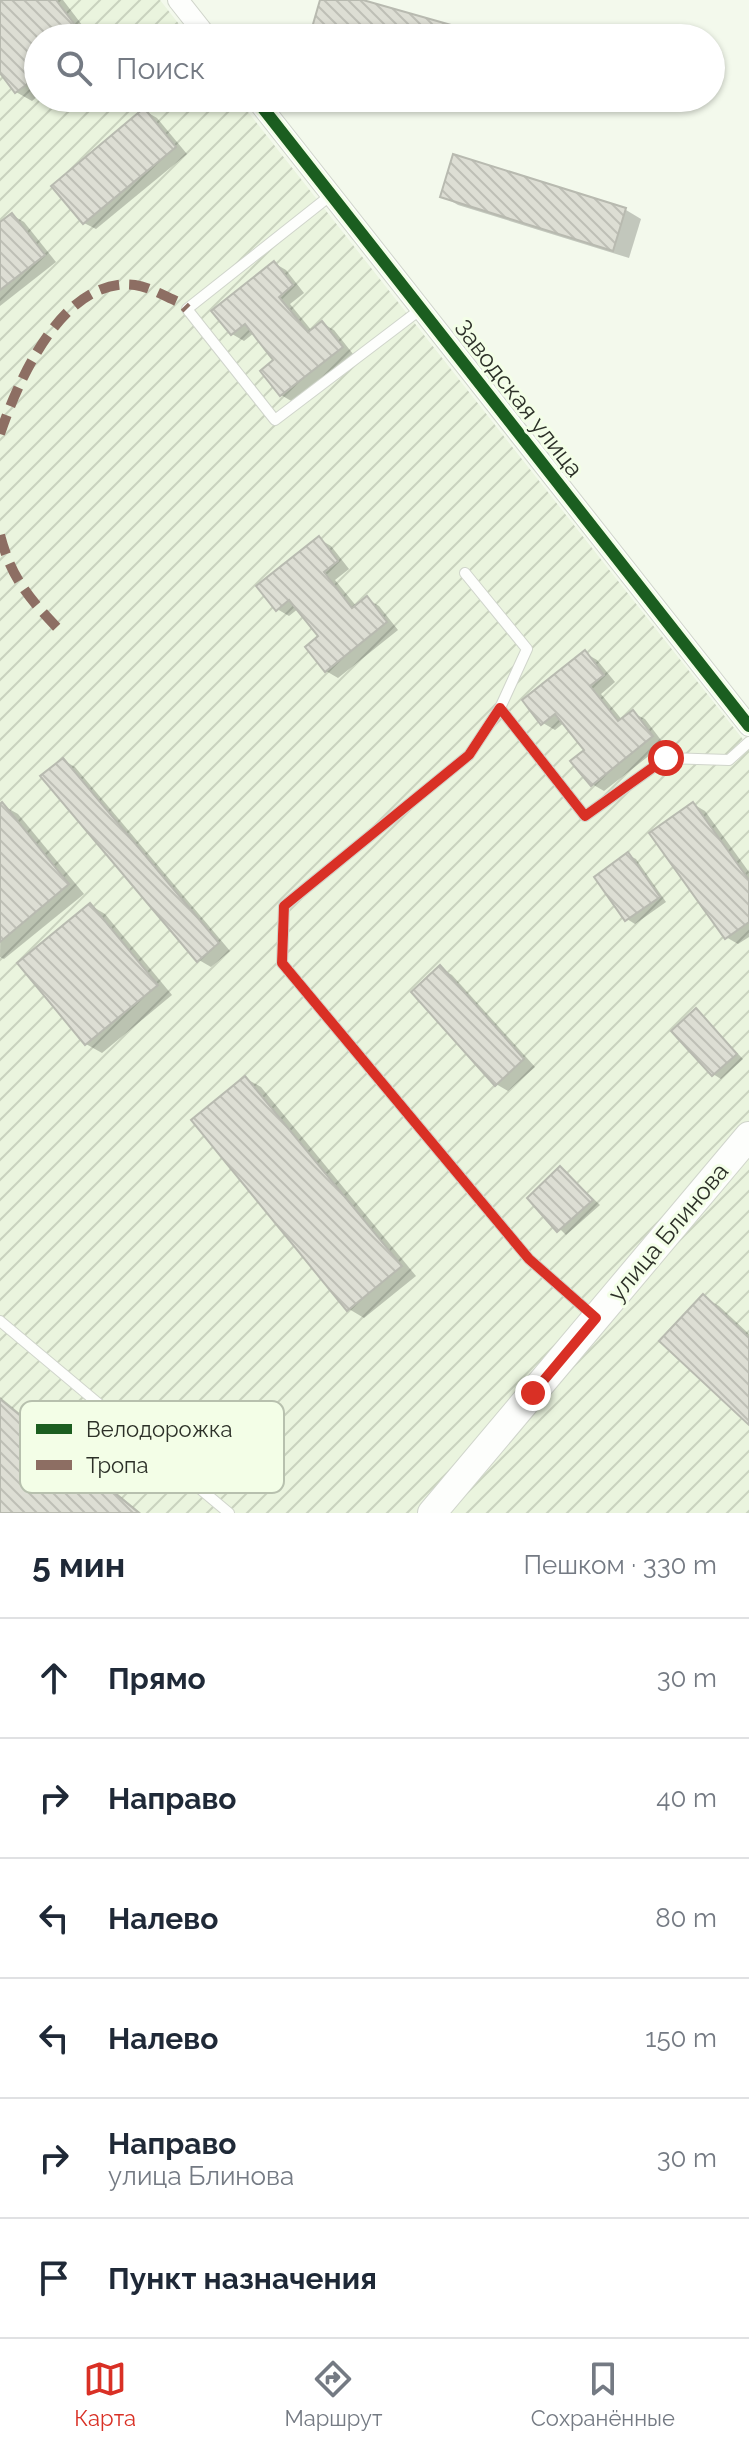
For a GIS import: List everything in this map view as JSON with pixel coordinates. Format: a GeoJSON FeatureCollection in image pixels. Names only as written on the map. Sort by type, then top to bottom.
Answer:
{"type":"FeatureCollection","features":[{"type":"Feature","properties":{"kind":"main road","name":"улица Блинова"},"geometry":{"type":"LineString","coordinates":[[432,1513],[749,1136]]}},
{"type":"Feature","properties":{"kind":"street"},"geometry":{"type":"LineString","coordinates":[[178,0],[197,24]]}},
{"type":"Feature","properties":{"kind":"street","name":"Заводская улица"},"geometry":{"type":"LineString","coordinates":[[266,112],[749,726]]}},
{"type":"Feature","properties":{"kind":"lane"},"geometry":{"type":"LineString","coordinates":[[331,195],[187,309],[275,420],[421,309]]}},
{"type":"Feature","properties":{"kind":"lane"},"geometry":{"type":"LineString","coordinates":[[465,573],[527,649],[500,708],[469,755],[284,906],[282,963],[529,1259],[596,1318]]}},
{"type":"Feature","properties":{"kind":"lane"},"geometry":{"type":"LineString","coordinates":[[500,708],[585,816],[666,758],[729,760],[749,742]]}},
{"type":"Feature","properties":{"kind":"lane"},"geometry":{"type":"LineString","coordinates":[[0,1321],[95,1401]]}},
{"type":"Feature","properties":{"kind":"lane"},"geometry":{"type":"LineString","coordinates":[[205,1493],[229,1513]]}},
{"type":"Feature","properties":{"kind":"shaded area"},"geometry":{"type":"Polygon","coordinates":[[[0,0],[160,0],[179,24],[24,24],[24,112],[248,112],[749,747],[749,1513],[0,1513],[0,0]]]}},
{"type":"Feature","properties":{"kind":"building"},"geometry":{"type":"Polygon","coordinates":[[[0,0],[56,0],[74,24],[24,24],[24,86],[15,93],[0,73],[0,0]]]}},
{"type":"Feature","properties":{"kind":"building"},"geometry":{"type":"Polygon","coordinates":[[[320,0],[363,0],[448,24],[313,24],[320,0]]]}},
{"type":"Feature","properties":{"kind":"building"},"geometry":{"type":"Polygon","coordinates":[[[139,112],[147,112],[176,147],[83,224],[51,186],[139,112]]]}},
{"type":"Feature","properties":{"kind":"building"},"geometry":{"type":"Polygon","coordinates":[[[453,154],[626,208],[613,251],[440,197],[453,154]]]}},
{"type":"Feature","properties":{"kind":"building"},"geometry":{"type":"Polygon","coordinates":[[[12,213],[45,255],[0,290],[0,222],[12,213]]]}},
{"type":"Feature","properties":{"kind":"building"},"geometry":{"type":"Polygon","coordinates":[[[274,261],[293,285],[279,297],[308,332],[322,321],[343,347],[280,396],[260,371],[273,360],[245,324],[231,335],[211,311],[274,261]]]}},
{"type":"Feature","properties":{"kind":"building"},"geometry":{"type":"Polygon","coordinates":[[[319,536],[338,561],[324,572],[352,608],[367,596],[387,622],[325,672],[305,647],[318,636],[289,600],[276,611],[256,586],[319,536]]]}},
{"type":"Feature","properties":{"kind":"building"},"geometry":{"type":"Polygon","coordinates":[[[585,650],[604,675],[590,686],[618,721],[633,710],[653,736],[591,786],[570,761],[584,750],[555,714],[541,725],[522,700],[585,650]]]}},
{"type":"Feature","properties":{"kind":"building"},"geometry":{"type":"Polygon","coordinates":[[[63,758],[219,943],[197,962],[40,776],[63,758]]]}},
{"type":"Feature","properties":{"kind":"building"},"geometry":{"type":"Polygon","coordinates":[[[2,802],[69,884],[0,942],[0,804],[2,802]]]}},
{"type":"Feature","properties":{"kind":"building"},"geometry":{"type":"Polygon","coordinates":[[[693,802],[749,880],[749,922],[725,939],[649,833],[693,802]]]}},
{"type":"Feature","properties":{"kind":"building"},"geometry":{"type":"Polygon","coordinates":[[[628,852],[660,897],[625,921],[594,877],[628,852]]]}},
{"type":"Feature","properties":{"kind":"building"},"geometry":{"type":"Polygon","coordinates":[[[90,903],[158,985],[85,1045],[17,963],[90,903]]]}},
{"type":"Feature","properties":{"kind":"building"},"geometry":{"type":"Polygon","coordinates":[[[440,965],[524,1059],[495,1086],[411,992],[440,965]]]}},
{"type":"Feature","properties":{"kind":"building"},"geometry":{"type":"Polygon","coordinates":[[[696,1008],[737,1054],[712,1076],[671,1031],[696,1008]]]}},
{"type":"Feature","properties":{"kind":"building"},"geometry":{"type":"Polygon","coordinates":[[[245,1076],[402,1266],[347,1311],[191,1120],[245,1076]]]}},
{"type":"Feature","properties":{"kind":"building"},"geometry":{"type":"Polygon","coordinates":[[[560,1166],[593,1200],[557,1232],[527,1198],[560,1166]]]}},
{"type":"Feature","properties":{"kind":"building"},"geometry":{"type":"Polygon","coordinates":[[[703,1294],[749,1338],[749,1425],[659,1341],[703,1294]]]}},
{"type":"Feature","properties":{"kind":"building"},"geometry":{"type":"Polygon","coordinates":[[[0,1399],[20,1415],[20,1493],[115,1493],[139,1513],[0,1513],[0,1399]]]}},
{"type":"Feature","properties":{"kind":"marked path"},"geometry":{"type":"LineString","coordinates":[[0,434],[19,387],[47,336],[65,314],[86,297],[109,287],[135,285],[153,290],[187,309]]}},
{"type":"Feature","properties":{"kind":"marked path"},"geometry":{"type":"LineString","coordinates":[[0,535],[17,578],[41,611],[63,634]]}},
{"type":"Feature","properties":{"kind":"cycle path"},"geometry":{"type":"LineString","coordinates":[[266,112],[749,726]]}},
{"type":"Feature","properties":{"kind":"route"},"geometry":{"type":"LineString","coordinates":[[533,1393],[596,1318],[529,1259],[282,963],[284,906],[469,755],[500,708],[585,816],[666,758]]}}]}
